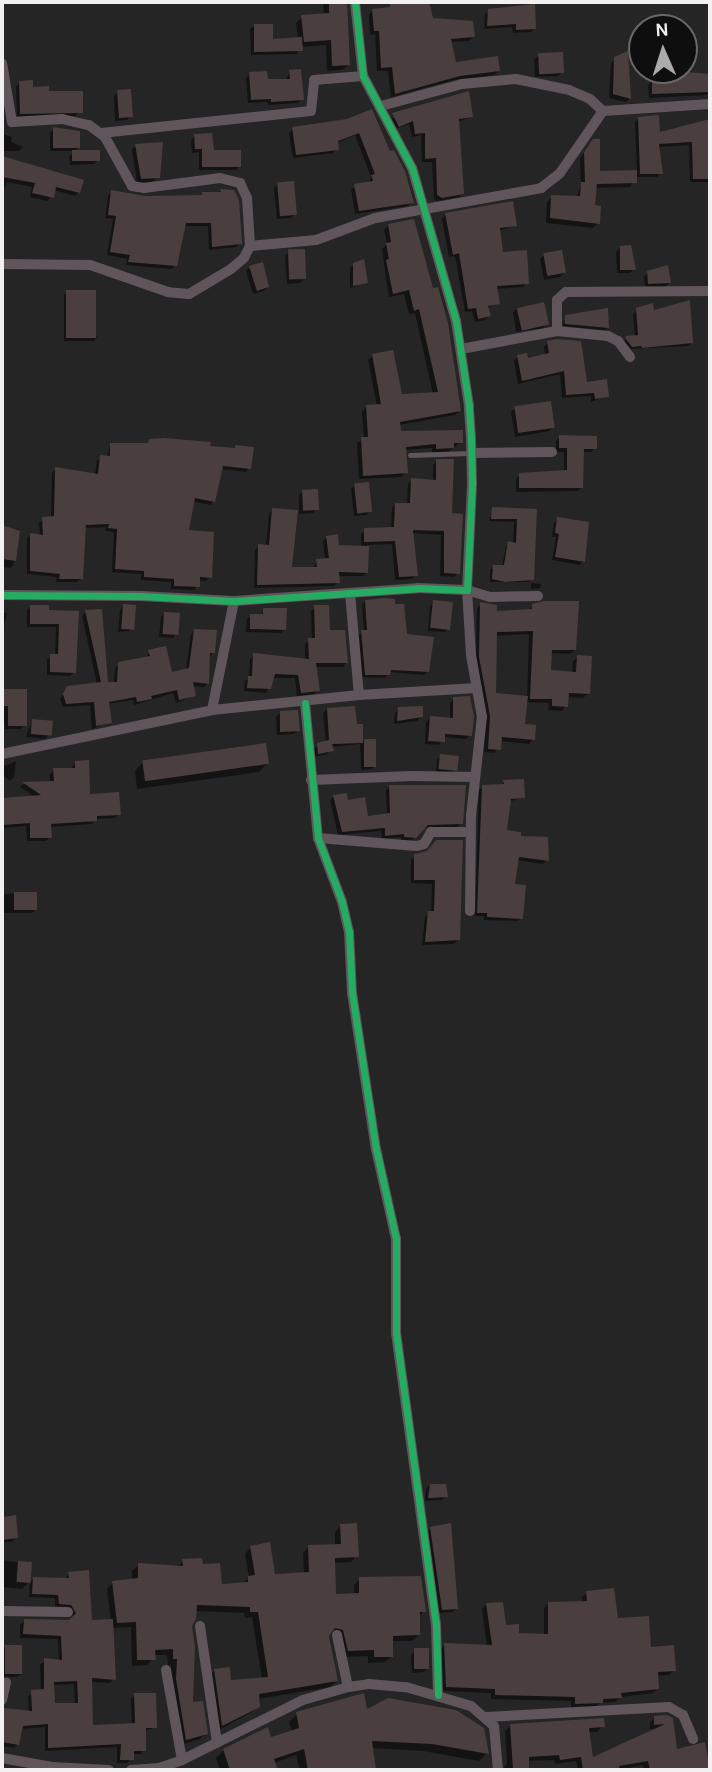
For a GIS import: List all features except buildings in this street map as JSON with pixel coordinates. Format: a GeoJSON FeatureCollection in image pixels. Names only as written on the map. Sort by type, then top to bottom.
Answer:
{"type":"FeatureCollection","features":[{"type":"Feature","properties":{"kind":"street"},"geometry":{"type":"LineString","coordinates":[[355,2],[363,76],[406,154],[425,207],[461,349],[469,406],[471,453],[467,590],[482,717],[470,832],[470,911]]}},
{"type":"Feature","properties":{"kind":"street"},"geometry":{"type":"LineString","coordinates":[[2,63],[5,117],[15,123],[73,120],[89,125],[102,133],[127,182],[138,188],[220,177],[240,183],[247,198],[250,246],[244,258],[231,269],[189,294],[168,292],[90,265],[2,264]]}},
{"type":"Feature","properties":{"kind":"street"},"geometry":{"type":"LineString","coordinates":[[102,133],[311,111],[314,80],[363,76]]}},
{"type":"Feature","properties":{"kind":"street"},"geometry":{"type":"LineString","coordinates":[[381,106],[462,84],[516,79],[569,90],[590,99],[603,111],[710,104]]}},
{"type":"Feature","properties":{"kind":"street"},"geometry":{"type":"LineString","coordinates":[[250,246],[320,239],[368,220],[544,186],[559,173],[603,111]]}},
{"type":"Feature","properties":{"kind":"street"},"geometry":{"type":"LineString","coordinates":[[557,331],[557,300],[566,292],[710,291]]}},
{"type":"Feature","properties":{"kind":"street"},"geometry":{"type":"LineString","coordinates":[[461,349],[557,331],[608,336],[618,341],[630,357]]}},
{"type":"Feature","properties":{"kind":"street"},"geometry":{"type":"LineString","coordinates":[[471,453],[552,452]]}},
{"type":"Feature","properties":{"kind":"street"},"geometry":{"type":"LineString","coordinates":[[2,595],[141,596],[234,601],[429,588],[467,590],[493,597],[538,596]]}},
{"type":"Feature","properties":{"kind":"street"},"geometry":{"type":"LineString","coordinates":[[350,593],[359,695]]}},
{"type":"Feature","properties":{"kind":"street"},"geometry":{"type":"LineString","coordinates":[[212,710],[234,601]]}},
{"type":"Feature","properties":{"kind":"street"},"geometry":{"type":"LineString","coordinates":[[2,754],[212,710],[305,703],[359,695],[477,688]]}},
{"type":"Feature","properties":{"kind":"street"},"geometry":{"type":"LineString","coordinates":[[305,703],[318,838],[342,902],[349,932],[352,993],[376,1149],[396,1239],[396,1333],[436,1625],[438,1695]]}},
{"type":"Feature","properties":{"kind":"street"},"geometry":{"type":"LineString","coordinates":[[311,780],[412,776],[474,777]]}},
{"type":"Feature","properties":{"kind":"street"},"geometry":{"type":"LineString","coordinates":[[318,838],[417,846],[424,844],[431,832],[470,832]]}},
{"type":"Feature","properties":{"kind":"street"},"geometry":{"type":"LineString","coordinates":[[2,1611],[68,1612]]}},
{"type":"Feature","properties":{"kind":"street"},"geometry":{"type":"LineString","coordinates":[[200,1626],[217,1744]]}},
{"type":"Feature","properties":{"kind":"street"},"geometry":{"type":"LineString","coordinates":[[337,1635],[348,1686]]}},
{"type":"Feature","properties":{"kind":"street"},"geometry":{"type":"LineString","coordinates":[[166,1670],[181,1760]]}},
{"type":"Feature","properties":{"kind":"street"},"geometry":{"type":"LineString","coordinates":[[2,1700],[6,1682]]}},
{"type":"Feature","properties":{"kind":"street"},"geometry":{"type":"LineString","coordinates":[[131,1770],[159,1768],[181,1760],[303,1700],[348,1686],[392,1686],[438,1695],[471,1706],[486,1717],[496,1734],[498,1770]]}},
{"type":"Feature","properties":{"kind":"street"},"geometry":{"type":"LineString","coordinates":[[486,1717],[669,1707],[683,1715],[693,1739]]}},
{"type":"Feature","properties":{"kind":"street"},"geometry":{"type":"LineString","coordinates":[[2,1758],[52,1767],[109,1770]]}},
{"type":"Feature","properties":{"kind":"lane"},"geometry":{"type":"LineString","coordinates":[[410,455],[471,453]]}},
{"type":"Feature","properties":{"kind":"cycle path"},"geometry":{"type":"LineString","coordinates":[[2,595],[141,596],[234,601],[418,588],[467,590],[472,483],[471,438],[456,321],[412,168],[363,76],[355,2]]}},
{"type":"Feature","properties":{"kind":"cycle path"},"geometry":{"type":"LineString","coordinates":[[305,703],[318,838],[342,902],[349,932],[352,993],[376,1149],[396,1239],[396,1333],[436,1625],[438,1695]]}}]}
